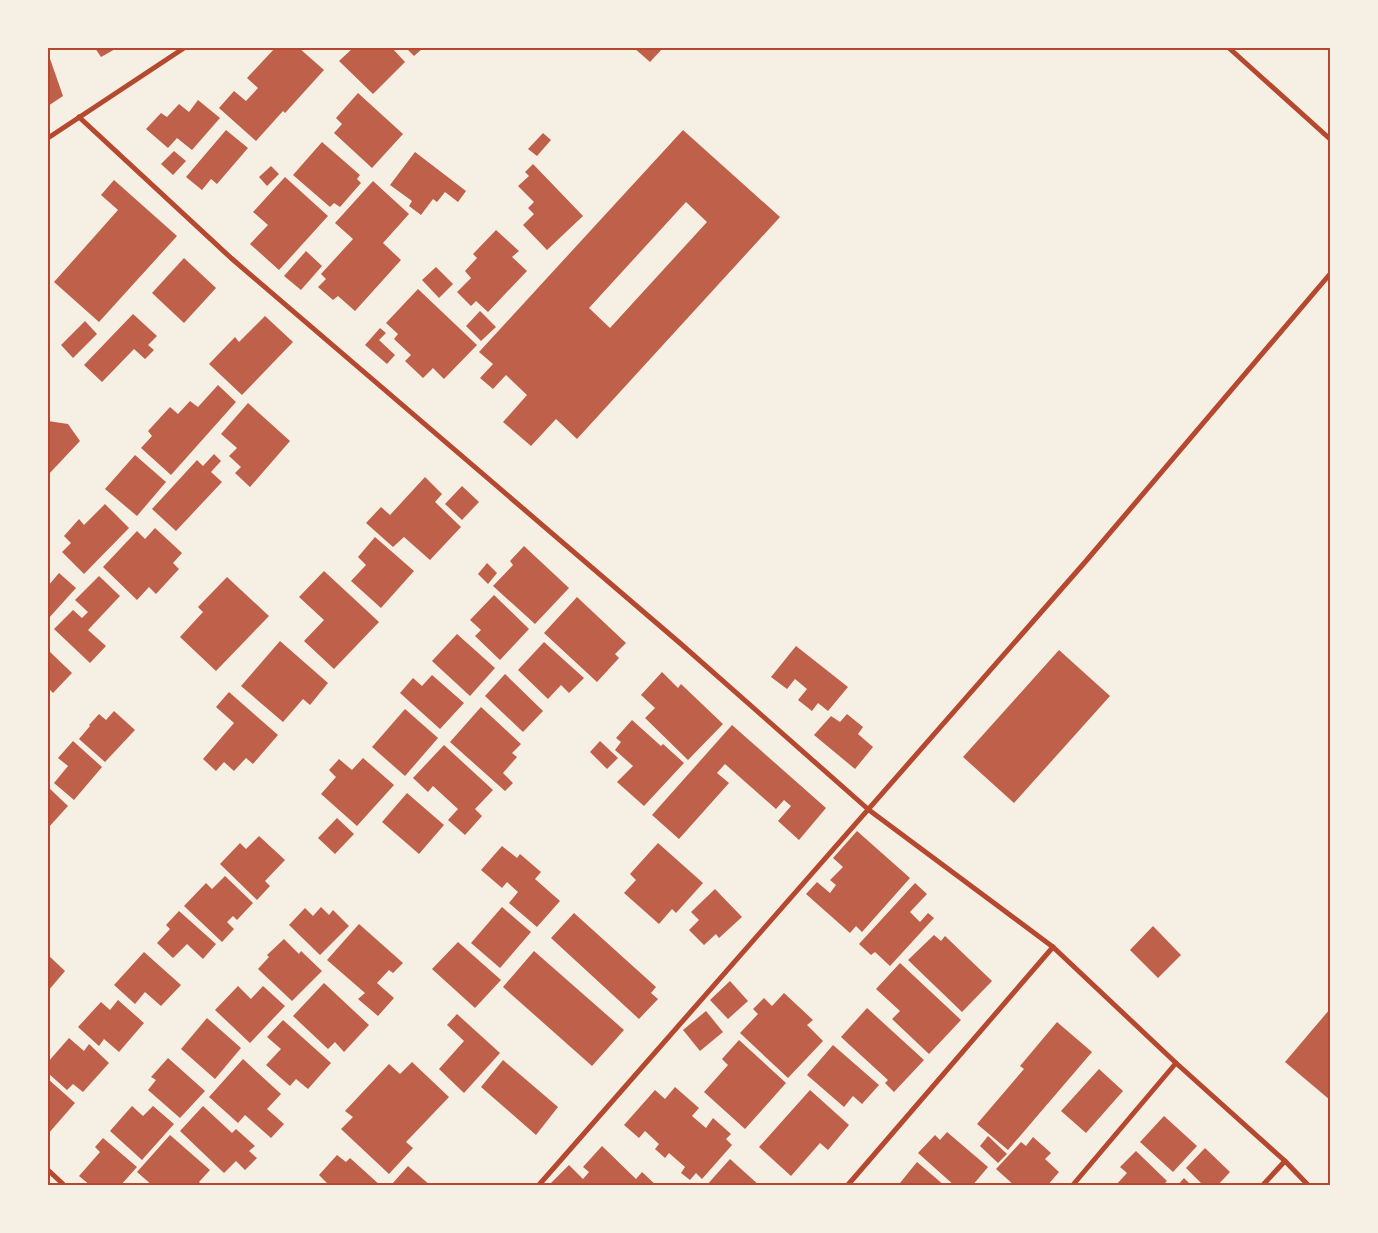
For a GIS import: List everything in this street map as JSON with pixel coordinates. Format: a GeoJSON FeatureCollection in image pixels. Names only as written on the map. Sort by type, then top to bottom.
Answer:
{"type":"FeatureCollection","features":[{"type":"Feature","properties":{"kind":"street"},"geometry":{"type":"LineString","coordinates":[[48,138],[184,48]]}},
{"type":"Feature","properties":{"kind":"street"},"geometry":{"type":"LineString","coordinates":[[1229,48],[1330,139]]}},
{"type":"Feature","properties":{"kind":"street"},"geometry":{"type":"LineString","coordinates":[[79,117],[231,258],[681,644],[868,810],[1053,947],[1309,1186]]}},
{"type":"Feature","properties":{"kind":"street"},"geometry":{"type":"LineString","coordinates":[[538,1186],[1092,554],[1330,274]]}},
{"type":"Feature","properties":{"kind":"street"},"geometry":{"type":"LineString","coordinates":[[847,1186],[1053,947]]}},
{"type":"Feature","properties":{"kind":"street"},"geometry":{"type":"LineString","coordinates":[[1072,1186],[1176,1063]]}},
{"type":"Feature","properties":{"kind":"street"},"geometry":{"type":"LineString","coordinates":[[1262,1186],[1284,1161]]}},
{"type":"Feature","properties":{"kind":"street"},"geometry":{"type":"LineString","coordinates":[[48,1170],[65,1186]]}},
{"type":"Feature","properties":{"kind":"building"},"geometry":{"type":"Polygon","coordinates":[[[95,48],[117,48],[101,57],[95,48]]]}},
{"type":"Feature","properties":{"kind":"building"},"geometry":{"type":"Polygon","coordinates":[[[275,48],[299,48],[324,70],[285,113],[283,111],[256,141],[219,108],[234,91],[246,101],[258,88],[247,78],[275,48]]]}},
{"type":"Feature","properties":{"kind":"building"},"geometry":{"type":"Polygon","coordinates":[[[353,48],[394,48],[405,62],[373,94],[339,61],[353,48]]]}},
{"type":"Feature","properties":{"kind":"building"},"geometry":{"type":"Polygon","coordinates":[[[406,48],[423,48],[414,56],[406,48]]]}},
{"type":"Feature","properties":{"kind":"building"},"geometry":{"type":"Polygon","coordinates":[[[634,48],[663,48],[650,62],[634,48]]]}},
{"type":"Feature","properties":{"kind":"building"},"geometry":{"type":"Polygon","coordinates":[[[48,53],[63,96],[48,106],[48,53]]]}},
{"type":"Feature","properties":{"kind":"building"},"geometry":{"type":"Polygon","coordinates":[[[358,93],[403,134],[372,168],[334,133],[342,124],[336,118],[358,93]]]}},
{"type":"Feature","properties":{"kind":"building"},"geometry":{"type":"Polygon","coordinates":[[[198,100],[220,118],[192,150],[177,138],[168,148],[146,129],[161,113],[167,117],[179,104],[189,112],[198,100]]]}},
{"type":"Feature","properties":{"kind":"building"},"geometry":{"type":"Polygon","coordinates":[[[226,130],[248,148],[217,184],[211,179],[202,190],[186,177],[226,130]]]}},
{"type":"Feature","properties":{"kind":"building"},"geometry":{"type":"Polygon","coordinates":[[[683,130],[780,217],[577,439],[556,419],[531,446],[503,422],[527,395],[506,375],[493,389],[480,378],[493,364],[479,352],[683,130]],[[686,202],[589,308],[610,328],[707,222],[686,202]]]}},
{"type":"Feature","properties":{"kind":"building"},"geometry":{"type":"Polygon","coordinates":[[[543,133],[551,140],[537,156],[528,149],[543,133]]]}},
{"type":"Feature","properties":{"kind":"building"},"geometry":{"type":"Polygon","coordinates":[[[322,142],[360,175],[357,179],[361,183],[340,207],[334,203],[330,207],[293,175],[322,142]]]}},
{"type":"Feature","properties":{"kind":"building"},"geometry":{"type":"Polygon","coordinates":[[[174,151],[186,161],[173,175],[161,164],[174,151]]]}},
{"type":"Feature","properties":{"kind":"building"},"geometry":{"type":"Polygon","coordinates":[[[415,152],[466,191],[458,202],[445,192],[437,202],[433,199],[421,215],[409,206],[412,201],[390,185],[415,152]]]}},
{"type":"Feature","properties":{"kind":"building"},"geometry":{"type":"Polygon","coordinates":[[[533,164],[583,216],[547,250],[523,225],[534,214],[528,208],[534,202],[518,186],[529,176],[525,172],[533,164]]]}},
{"type":"Feature","properties":{"kind":"building"},"geometry":{"type":"Polygon","coordinates":[[[271,166],[279,174],[267,186],[259,177],[271,166]]]}},
{"type":"Feature","properties":{"kind":"building"},"geometry":{"type":"Polygon","coordinates":[[[285,177],[328,216],[279,270],[250,244],[268,225],[253,212],[285,177]]]}},
{"type":"Feature","properties":{"kind":"building"},"geometry":{"type":"Polygon","coordinates":[[[114,180],[177,236],[99,322],[54,282],[118,210],[101,195],[114,180]]]}},
{"type":"Feature","properties":{"kind":"building"},"geometry":{"type":"Polygon","coordinates":[[[373,181],[409,214],[383,243],[401,260],[355,311],[338,296],[333,300],[318,287],[326,279],[321,274],[353,239],[335,223],[373,181]]]}},
{"type":"Feature","properties":{"kind":"building"},"geometry":{"type":"Polygon","coordinates":[[[496,230],[519,251],[512,257],[527,271],[488,312],[476,301],[471,306],[457,292],[471,278],[465,271],[477,258],[473,254],[496,230]]]}},
{"type":"Feature","properties":{"kind":"building"},"geometry":{"type":"Polygon","coordinates":[[[306,251],[322,266],[301,290],[284,276],[306,251]]]}},
{"type":"Feature","properties":{"kind":"building"},"geometry":{"type":"Polygon","coordinates":[[[184,258],[216,288],[184,323],[152,293],[184,258]]]}},
{"type":"Feature","properties":{"kind":"building"},"geometry":{"type":"Polygon","coordinates":[[[436,267],[453,284],[439,298],[422,280],[436,267]]]}},
{"type":"Feature","properties":{"kind":"building"},"geometry":{"type":"Polygon","coordinates":[[[418,289],[477,345],[444,379],[433,368],[423,378],[405,361],[411,355],[394,339],[398,334],[386,323],[418,289]]]}},
{"type":"Feature","properties":{"kind":"building"},"geometry":{"type":"Polygon","coordinates":[[[480,311],[496,327],[481,341],[466,326],[480,311]]]}},
{"type":"Feature","properties":{"kind":"building"},"geometry":{"type":"Polygon","coordinates":[[[133,314],[157,336],[148,345],[154,350],[145,359],[134,349],[102,382],[84,365],[133,314]]]}},
{"type":"Feature","properties":{"kind":"building"},"geometry":{"type":"Polygon","coordinates":[[[265,316],[293,342],[242,395],[209,364],[235,337],[239,342],[265,316]]]}},
{"type":"Feature","properties":{"kind":"building"},"geometry":{"type":"Polygon","coordinates":[[[85,321],[97,334],[73,358],[61,345],[85,321]]]}},
{"type":"Feature","properties":{"kind":"building"},"geometry":{"type":"Polygon","coordinates":[[[380,328],[386,333],[379,340],[395,355],[387,364],[365,345],[380,328]]]}},
{"type":"Feature","properties":{"kind":"building"},"geometry":{"type":"Polygon","coordinates":[[[218,385],[236,402],[171,475],[141,448],[152,436],[148,431],[170,407],[178,414],[190,401],[198,407],[218,385]]]}},
{"type":"Feature","properties":{"kind":"building"},"geometry":{"type":"Polygon","coordinates":[[[248,403],[290,441],[250,487],[235,473],[241,467],[229,456],[237,448],[221,434],[248,403]]]}},
{"type":"Feature","properties":{"kind":"building"},"geometry":{"type":"Polygon","coordinates":[[[48,421],[68,424],[80,441],[48,475],[48,421]]]}},
{"type":"Feature","properties":{"kind":"building"},"geometry":{"type":"Polygon","coordinates":[[[214,454],[221,461],[211,472],[222,482],[176,531],[152,509],[197,460],[203,466],[214,454]]]}},
{"type":"Feature","properties":{"kind":"building"},"geometry":{"type":"Polygon","coordinates":[[[135,455],[166,482],[137,516],[105,489],[135,455]]]}},
{"type":"Feature","properties":{"kind":"building"},"geometry":{"type":"Polygon","coordinates":[[[425,477],[442,494],[435,502],[461,527],[430,560],[404,537],[393,547],[366,523],[381,507],[390,515],[425,477]]]}},
{"type":"Feature","properties":{"kind":"building"},"geometry":{"type":"Polygon","coordinates":[[[462,486],[479,502],[462,520],[445,504],[462,486]]]}},
{"type":"Feature","properties":{"kind":"building"},"geometry":{"type":"Polygon","coordinates":[[[105,504],[129,528],[84,574],[62,552],[71,543],[64,536],[79,519],[84,525],[105,504]]]}},
{"type":"Feature","properties":{"kind":"building"},"geometry":{"type":"Polygon","coordinates":[[[155,528],[182,553],[173,563],[179,569],[156,594],[149,587],[137,600],[103,567],[137,531],[145,539],[155,528]]]}},
{"type":"Feature","properties":{"kind":"building"},"geometry":{"type":"Polygon","coordinates":[[[375,537],[414,571],[381,608],[351,581],[366,565],[358,557],[375,537]]]}},
{"type":"Feature","properties":{"kind":"building"},"geometry":{"type":"Polygon","coordinates":[[[524,546],[569,588],[535,624],[493,586],[513,565],[510,561],[524,546]]]}},
{"type":"Feature","properties":{"kind":"building"},"geometry":{"type":"Polygon","coordinates":[[[487,563],[497,573],[488,584],[478,574],[487,563]]]}},
{"type":"Feature","properties":{"kind":"building"},"geometry":{"type":"Polygon","coordinates":[[[324,571],[379,622],[334,669],[304,641],[324,620],[299,597],[324,571]]]}},
{"type":"Feature","properties":{"kind":"building"},"geometry":{"type":"Polygon","coordinates":[[[59,573],[76,588],[48,619],[48,586],[59,573]]]}},
{"type":"Feature","properties":{"kind":"building"},"geometry":{"type":"Polygon","coordinates":[[[99,576],[120,596],[88,630],[106,646],[90,663],[54,629],[73,610],[82,618],[88,612],[75,600],[99,576]]]}},
{"type":"Feature","properties":{"kind":"building"},"geometry":{"type":"Polygon","coordinates":[[[227,577],[269,616],[216,671],[180,637],[203,612],[198,607],[227,577]]]}},
{"type":"Feature","properties":{"kind":"building"},"geometry":{"type":"Polygon","coordinates":[[[494,595],[529,629],[500,660],[475,636],[481,630],[470,620],[494,595]]]}},
{"type":"Feature","properties":{"kind":"building"},"geometry":{"type":"Polygon","coordinates":[[[577,597],[626,643],[615,654],[619,658],[597,682],[544,633],[577,597]]]}},
{"type":"Feature","properties":{"kind":"building"},"geometry":{"type":"Polygon","coordinates":[[[457,634],[495,668],[470,696],[432,661],[457,634]]]}},
{"type":"Feature","properties":{"kind":"building"},"geometry":{"type":"Polygon","coordinates":[[[280,641],[328,683],[310,705],[303,699],[283,722],[241,686],[280,641]]]}},
{"type":"Feature","properties":{"kind":"building"},"geometry":{"type":"Polygon","coordinates":[[[544,642],[584,678],[569,693],[561,685],[548,699],[518,670],[544,642]]]}},
{"type":"Feature","properties":{"kind":"building"},"geometry":{"type":"Polygon","coordinates":[[[796,646],[848,687],[828,711],[818,703],[812,711],[798,700],[807,689],[795,679],[787,689],[771,677],[796,646]]]}},
{"type":"Feature","properties":{"kind":"building"},"geometry":{"type":"Polygon","coordinates":[[[48,650],[72,673],[53,693],[48,688],[48,650]]]}},
{"type":"Feature","properties":{"kind":"building"},"geometry":{"type":"Polygon","coordinates":[[[1059,650],[1110,696],[1014,803],[963,757],[1059,650]]]}},
{"type":"Feature","properties":{"kind":"building"},"geometry":{"type":"Polygon","coordinates":[[[662,672],[678,688],[681,684],[723,724],[688,760],[645,718],[655,708],[641,695],[662,672]]]}},
{"type":"Feature","properties":{"kind":"building"},"geometry":{"type":"Polygon","coordinates":[[[505,674],[543,711],[523,732],[485,696],[505,674]]]}},
{"type":"Feature","properties":{"kind":"building"},"geometry":{"type":"Polygon","coordinates":[[[432,675],[464,703],[440,729],[400,693],[413,678],[422,686],[432,675]]]}},
{"type":"Feature","properties":{"kind":"building"},"geometry":{"type":"Polygon","coordinates":[[[229,692],[278,735],[253,764],[246,758],[234,771],[224,762],[216,771],[203,759],[234,723],[216,707],[229,692]]]}},
{"type":"Feature","properties":{"kind":"building"},"geometry":{"type":"Polygon","coordinates":[[[481,707],[521,744],[512,753],[517,757],[503,773],[513,783],[505,791],[450,742],[481,707]]]}},
{"type":"Feature","properties":{"kind":"building"},"geometry":{"type":"Polygon","coordinates":[[[405,709],[438,738],[405,776],[372,747],[405,709]]]}},
{"type":"Feature","properties":{"kind":"building"},"geometry":{"type":"Polygon","coordinates":[[[114,711],[135,730],[105,762],[79,739],[99,714],[106,720],[114,711]]]}},
{"type":"Feature","properties":{"kind":"building"},"geometry":{"type":"Polygon","coordinates":[[[847,714],[863,727],[858,734],[873,747],[855,769],[814,735],[831,716],[840,722],[847,714]]]}},
{"type":"Feature","properties":{"kind":"building"},"geometry":{"type":"Polygon","coordinates":[[[632,720],[661,746],[663,744],[684,763],[644,806],[617,782],[633,766],[615,750],[621,742],[616,738],[632,720]]]}},
{"type":"Feature","properties":{"kind":"building"},"geometry":{"type":"Polygon","coordinates":[[[732,725],[826,808],[799,840],[778,821],[791,806],[784,800],[776,809],[725,764],[717,773],[729,783],[679,839],[652,815],[732,725]]]}},
{"type":"Feature","properties":{"kind":"building"},"geometry":{"type":"Polygon","coordinates":[[[73,741],[102,767],[74,800],[54,783],[68,766],[58,758],[73,741]]]}},
{"type":"Feature","properties":{"kind":"building"},"geometry":{"type":"Polygon","coordinates":[[[600,741],[618,758],[607,769],[590,752],[600,741]]]}},
{"type":"Feature","properties":{"kind":"building"},"geometry":{"type":"Polygon","coordinates":[[[444,745],[493,790],[475,809],[482,816],[465,835],[448,820],[458,809],[433,786],[428,792],[413,778],[444,745]]]}},
{"type":"Feature","properties":{"kind":"building"},"geometry":{"type":"Polygon","coordinates":[[[363,758],[394,785],[357,826],[321,794],[336,777],[329,770],[339,759],[352,770],[363,758]]]}},
{"type":"Feature","properties":{"kind":"building"},"geometry":{"type":"Polygon","coordinates":[[[48,787],[68,806],[48,828],[48,787]]]}},
{"type":"Feature","properties":{"kind":"building"},"geometry":{"type":"Polygon","coordinates":[[[407,793],[444,825],[419,854],[382,822],[407,793]]]}},
{"type":"Feature","properties":{"kind":"building"},"geometry":{"type":"Polygon","coordinates":[[[337,818],[354,834],[335,854],[318,838],[337,818]]]}},
{"type":"Feature","properties":{"kind":"building"},"geometry":{"type":"Polygon","coordinates":[[[857,831],[910,878],[862,932],[856,926],[850,933],[806,894],[817,882],[830,893],[836,885],[830,880],[843,867],[833,858],[857,831]]]}},
{"type":"Feature","properties":{"kind":"building"},"geometry":{"type":"Polygon","coordinates":[[[259,836],[285,860],[265,881],[270,886],[257,900],[220,864],[240,843],[246,849],[259,836]]]}},
{"type":"Feature","properties":{"kind":"building"},"geometry":{"type":"Polygon","coordinates":[[[658,843],[703,883],[676,913],[672,909],[659,924],[624,893],[636,880],[630,874],[658,843]]]}},
{"type":"Feature","properties":{"kind":"building"},"geometry":{"type":"Polygon","coordinates":[[[502,846],[517,858],[520,854],[541,872],[535,879],[560,901],[537,927],[509,903],[518,892],[507,882],[502,888],[481,870],[502,846]]]}},
{"type":"Feature","properties":{"kind":"building"},"geometry":{"type":"Polygon","coordinates":[[[225,876],[253,903],[237,920],[233,916],[227,922],[234,929],[222,942],[184,906],[206,883],[212,889],[225,876]]]}},
{"type":"Feature","properties":{"kind":"building"},"geometry":{"type":"Polygon","coordinates":[[[915,883],[927,894],[910,912],[920,922],[928,913],[934,918],[890,966],[875,952],[871,955],[859,944],[915,883]]]}},
{"type":"Feature","properties":{"kind":"building"},"geometry":{"type":"Polygon","coordinates":[[[715,889],[742,917],[719,938],[716,934],[704,945],[689,930],[699,920],[691,912],[715,889]]]}},
{"type":"Feature","properties":{"kind":"building"},"geometry":{"type":"Polygon","coordinates":[[[321,907],[329,915],[333,910],[349,926],[320,955],[289,925],[305,908],[313,916],[321,907]]]}},
{"type":"Feature","properties":{"kind":"building"},"geometry":{"type":"Polygon","coordinates":[[[502,907],[531,932],[500,968],[471,943],[502,907]]]}},
{"type":"Feature","properties":{"kind":"building"},"geometry":{"type":"Polygon","coordinates":[[[179,911],[216,944],[203,959],[187,944],[173,958],[157,943],[170,929],[166,925],[179,911]]]}},
{"type":"Feature","properties":{"kind":"building"},"geometry":{"type":"Polygon","coordinates":[[[574,913],[656,987],[651,993],[658,999],[639,1019],[551,938],[574,913]]]}},
{"type":"Feature","properties":{"kind":"building"},"geometry":{"type":"Polygon","coordinates":[[[359,924],[403,963],[393,973],[389,970],[377,983],[394,998],[378,1016],[358,999],[365,993],[327,960],[359,924]]]}},
{"type":"Feature","properties":{"kind":"building"},"geometry":{"type":"Polygon","coordinates":[[[1153,926],[1181,955],[1158,978],[1130,950],[1153,926]]]}},
{"type":"Feature","properties":{"kind":"building"},"geometry":{"type":"Polygon","coordinates":[[[934,935],[941,941],[945,936],[992,981],[962,1012],[908,960],[934,935]]]}},
{"type":"Feature","properties":{"kind":"building"},"geometry":{"type":"Polygon","coordinates":[[[284,939],[299,954],[301,951],[322,971],[292,1001],[258,969],[269,957],[267,955],[284,939]]]}},
{"type":"Feature","properties":{"kind":"building"},"geometry":{"type":"Polygon","coordinates":[[[458,942],[501,980],[475,1008],[432,969],[458,942]]]}},
{"type":"Feature","properties":{"kind":"building"},"geometry":{"type":"Polygon","coordinates":[[[534,951],[624,1030],[592,1066],[503,987],[534,951]]]}},
{"type":"Feature","properties":{"kind":"building"},"geometry":{"type":"Polygon","coordinates":[[[144,952],[181,985],[161,1006],[145,992],[135,1004],[114,985],[144,952]]]}},
{"type":"Feature","properties":{"kind":"building"},"geometry":{"type":"Polygon","coordinates":[[[48,955],[65,971],[48,991],[48,955]]]}},
{"type":"Feature","properties":{"kind":"building"},"geometry":{"type":"Polygon","coordinates":[[[900,963],[961,1020],[929,1054],[892,1019],[900,1011],[876,989],[900,963]]]}},
{"type":"Feature","properties":{"kind":"building"},"geometry":{"type":"Polygon","coordinates":[[[730,981],[748,1001],[728,1019],[710,1000],[730,981]]]}},
{"type":"Feature","properties":{"kind":"building"},"geometry":{"type":"Polygon","coordinates":[[[324,983],[369,1025],[344,1052],[335,1042],[328,1049],[293,1016],[324,983]]]}},
{"type":"Feature","properties":{"kind":"building"},"geometry":{"type":"Polygon","coordinates":[[[238,986],[251,999],[263,986],[285,1006],[250,1043],[215,1010],[238,986]]]}},
{"type":"Feature","properties":{"kind":"building"},"geometry":{"type":"Polygon","coordinates":[[[784,993],[813,1020],[807,1025],[823,1041],[788,1078],[740,1033],[758,1014],[753,1009],[764,998],[772,1006],[784,993]]]}},
{"type":"Feature","properties":{"kind":"building"},"geometry":{"type":"Polygon","coordinates":[[[118,1000],[144,1023],[119,1052],[104,1039],[99,1046],[78,1027],[101,1002],[110,1010],[118,1000]]]}},
{"type":"Feature","properties":{"kind":"building"},"geometry":{"type":"Polygon","coordinates":[[[867,1008],[924,1060],[894,1092],[885,1083],[888,1080],[841,1037],[867,1008]]]}},
{"type":"Feature","properties":{"kind":"building"},"geometry":{"type":"Polygon","coordinates":[[[1330,1009],[1330,1100],[1285,1062],[1330,1009]]]}},
{"type":"Feature","properties":{"kind":"building"},"geometry":{"type":"Polygon","coordinates":[[[706,1011],[723,1032],[700,1051],[683,1030],[706,1011]]]}},
{"type":"Feature","properties":{"kind":"building"},"geometry":{"type":"Polygon","coordinates":[[[457,1014],[500,1053],[464,1093],[439,1069],[464,1041],[447,1025],[457,1014]]]}},
{"type":"Feature","properties":{"kind":"building"},"geometry":{"type":"Polygon","coordinates":[[[207,1018],[241,1048],[215,1079],[181,1049],[207,1018]]]}},
{"type":"Feature","properties":{"kind":"building"},"geometry":{"type":"Polygon","coordinates":[[[283,1020],[331,1063],[308,1089],[296,1079],[290,1086],[266,1065],[281,1049],[267,1037],[283,1020]]]}},
{"type":"Feature","properties":{"kind":"building"},"geometry":{"type":"Polygon","coordinates":[[[1057,1022],[1092,1052],[1008,1150],[977,1124],[1024,1069],[1020,1066],[1057,1022]]]}},
{"type":"Feature","properties":{"kind":"building"},"geometry":{"type":"Polygon","coordinates":[[[69,1038],[84,1051],[89,1044],[109,1063],[83,1092],[73,1084],[67,1090],[48,1073],[48,1062],[69,1038]]]}},
{"type":"Feature","properties":{"kind":"building"},"geometry":{"type":"Polygon","coordinates":[[[739,1040],[786,1083],[745,1129],[704,1092],[728,1065],[722,1059],[739,1040]]]}},
{"type":"Feature","properties":{"kind":"building"},"geometry":{"type":"Polygon","coordinates":[[[833,1045],[879,1085],[862,1104],[853,1096],[844,1107],[807,1075],[833,1045]]]}},
{"type":"Feature","properties":{"kind":"building"},"geometry":{"type":"Polygon","coordinates":[[[168,1058],[205,1091],[180,1118],[148,1090],[156,1080],[151,1077],[168,1058]]]}},
{"type":"Feature","properties":{"kind":"building"},"geometry":{"type":"Polygon","coordinates":[[[243,1059],[281,1094],[267,1109],[284,1124],[271,1138],[245,1115],[238,1123],[209,1097],[243,1059]]]}},
{"type":"Feature","properties":{"kind":"building"},"geometry":{"type":"Polygon","coordinates":[[[503,1060],[558,1107],[536,1135],[481,1087],[503,1060]]]}},
{"type":"Feature","properties":{"kind":"building"},"geometry":{"type":"Polygon","coordinates":[[[412,1062],[449,1097],[406,1142],[413,1148],[389,1174],[341,1129],[353,1117],[345,1111],[389,1064],[400,1074],[412,1062]]]}},
{"type":"Feature","properties":{"kind":"building"},"geometry":{"type":"Polygon","coordinates":[[[1099,1069],[1123,1091],[1086,1133],[1061,1111],[1099,1069]]]}},
{"type":"Feature","properties":{"kind":"building"},"geometry":{"type":"Polygon","coordinates":[[[48,1079],[75,1103],[48,1134],[48,1079]]]}},
{"type":"Feature","properties":{"kind":"building"},"geometry":{"type":"Polygon","coordinates":[[[675,1087],[699,1108],[692,1116],[706,1128],[713,1118],[731,1134],[726,1139],[732,1145],[702,1179],[696,1173],[690,1180],[681,1173],[685,1167],[669,1153],[665,1158],[655,1149],[659,1144],[645,1131],[639,1138],[624,1125],[655,1090],[665,1099],[675,1087]]]}},
{"type":"Feature","properties":{"kind":"building"},"geometry":{"type":"Polygon","coordinates":[[[810,1090],[849,1125],[828,1150],[820,1143],[791,1176],[759,1147],[810,1090]]]}},
{"type":"Feature","properties":{"kind":"building"},"geometry":{"type":"Polygon","coordinates":[[[132,1106],[143,1116],[153,1106],[174,1124],[142,1160],[110,1131],[132,1106]]]}},
{"type":"Feature","properties":{"kind":"building"},"geometry":{"type":"Polygon","coordinates":[[[203,1106],[232,1133],[236,1129],[255,1146],[249,1151],[257,1158],[245,1170],[236,1161],[224,1173],[180,1131],[203,1106]]]}},
{"type":"Feature","properties":{"kind":"building"},"geometry":{"type":"Polygon","coordinates":[[[1164,1116],[1197,1146],[1173,1172],[1140,1142],[1164,1116]]]}},
{"type":"Feature","properties":{"kind":"building"},"geometry":{"type":"Polygon","coordinates":[[[947,1132],[988,1167],[972,1186],[955,1186],[918,1153],[935,1135],[940,1140],[947,1132]]]}},
{"type":"Feature","properties":{"kind":"building"},"geometry":{"type":"Polygon","coordinates":[[[170,1135],[210,1170],[199,1182],[203,1186],[153,1186],[137,1172],[170,1135]]]}},
{"type":"Feature","properties":{"kind":"building"},"geometry":{"type":"Polygon","coordinates":[[[988,1136],[1007,1154],[998,1163],[980,1146],[988,1136]]]}},
{"type":"Feature","properties":{"kind":"building"},"geometry":{"type":"Polygon","coordinates":[[[1033,1137],[1051,1153],[1045,1159],[1059,1172],[1047,1186],[1015,1186],[996,1169],[1021,1142],[1026,1146],[1033,1137]]]}},
{"type":"Feature","properties":{"kind":"building"},"geometry":{"type":"Polygon","coordinates":[[[103,1138],[137,1167],[120,1186],[91,1186],[79,1176],[100,1152],[95,1147],[103,1138]]]}},
{"type":"Feature","properties":{"kind":"building"},"geometry":{"type":"Polygon","coordinates":[[[602,1146],[636,1179],[642,1172],[657,1186],[553,1186],[551,1183],[569,1165],[583,1179],[589,1172],[583,1167],[602,1146]]]}},
{"type":"Feature","properties":{"kind":"building"},"geometry":{"type":"Polygon","coordinates":[[[1205,1148],[1230,1172],[1217,1186],[1204,1186],[1186,1168],[1205,1148]]]}},
{"type":"Feature","properties":{"kind":"building"},"geometry":{"type":"Polygon","coordinates":[[[1136,1151],[1167,1181],[1162,1186],[1115,1186],[1127,1173],[1120,1167],[1136,1151]]]}},
{"type":"Feature","properties":{"kind":"building"},"geometry":{"type":"Polygon","coordinates":[[[337,1155],[346,1162],[350,1158],[381,1186],[330,1186],[319,1175],[337,1155]]]}},
{"type":"Feature","properties":{"kind":"building"},"geometry":{"type":"Polygon","coordinates":[[[730,1159],[760,1186],[706,1186],[730,1159]]]}},
{"type":"Feature","properties":{"kind":"building"},"geometry":{"type":"Polygon","coordinates":[[[917,1162],[945,1186],[903,1186],[900,1183],[917,1162]]]}},
{"type":"Feature","properties":{"kind":"building"},"geometry":{"type":"Polygon","coordinates":[[[408,1166],[431,1186],[394,1186],[392,1184],[408,1166]]]}},
{"type":"Feature","properties":{"kind":"building"},"geometry":{"type":"Polygon","coordinates":[[[1184,1178],[1192,1186],[1177,1186],[1184,1178]]]}}]}
